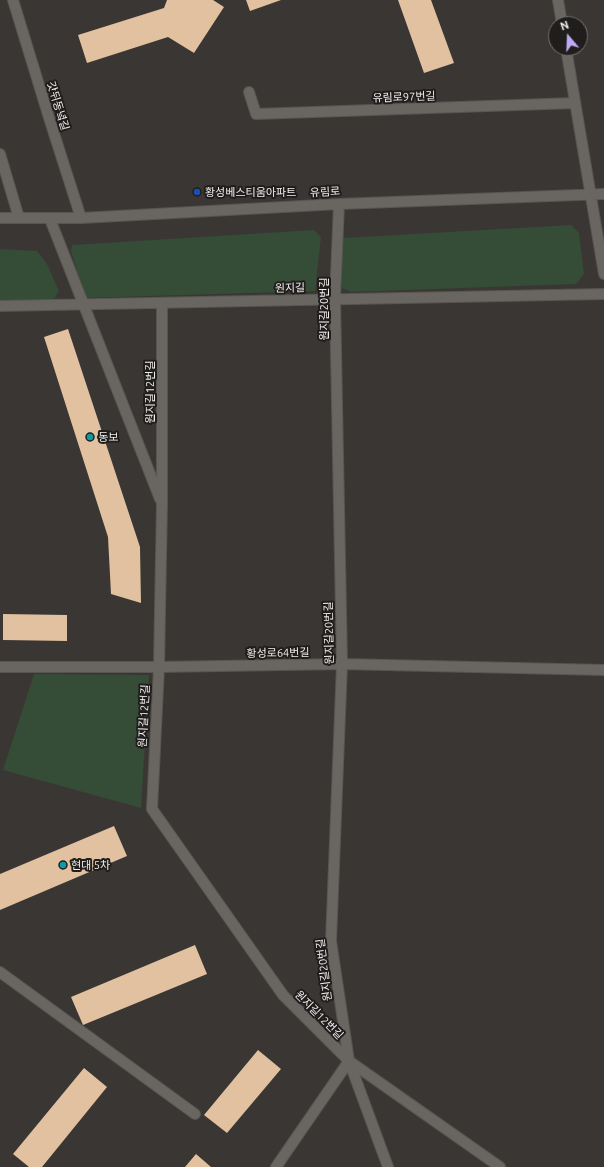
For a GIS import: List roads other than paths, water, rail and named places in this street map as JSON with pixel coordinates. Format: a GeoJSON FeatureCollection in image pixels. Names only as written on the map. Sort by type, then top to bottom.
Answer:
{"type":"FeatureCollection","features":[{"type":"Feature","properties":{"kind":"street","name":"갓뒤동녘길"},"geometry":{"type":"LineString","coordinates":[[13,0],[81,218]]}},
{"type":"Feature","properties":{"kind":"street"},"geometry":{"type":"LineString","coordinates":[[558,0],[561,16]]}},
{"type":"Feature","properties":{"kind":"street"},"geometry":{"type":"LineString","coordinates":[[567,56],[604,274]]}},
{"type":"Feature","properties":{"kind":"street","name":"유림로97번길"},"geometry":{"type":"LineString","coordinates":[[249,92],[256,114],[575,103]]}},
{"type":"Feature","properties":{"kind":"street"},"geometry":{"type":"LineString","coordinates":[[0,154],[19,218]]}},
{"type":"Feature","properties":{"kind":"street","name":"유림로"},"geometry":{"type":"LineString","coordinates":[[0,218],[81,218],[339,204],[604,194]]}},
{"type":"Feature","properties":{"kind":"street","name":"원지길20번길"},"geometry":{"type":"LineString","coordinates":[[339,204],[335,299],[342,664],[331,941],[349,1061]]}},
{"type":"Feature","properties":{"kind":"street"},"geometry":{"type":"LineString","coordinates":[[50,219],[162,504]]}},
{"type":"Feature","properties":{"kind":"street","name":"원지길"},"geometry":{"type":"LineString","coordinates":[[0,306],[604,294]]}},
{"type":"Feature","properties":{"kind":"street","name":"원지길12번길"},"geometry":{"type":"LineString","coordinates":[[162,303],[162,504],[158,667],[152,809],[283,995],[349,1061],[500,1167]]}},
{"type":"Feature","properties":{"kind":"street","name":"황성로64번길"},"geometry":{"type":"LineString","coordinates":[[0,667],[158,667],[342,664],[604,670]]}},
{"type":"Feature","properties":{"kind":"street"},"geometry":{"type":"LineString","coordinates":[[0,972],[195,1114]]}},
{"type":"Feature","properties":{"kind":"street"},"geometry":{"type":"LineString","coordinates":[[276,1167],[349,1061]]}},
{"type":"Feature","properties":{"kind":"street","name":"원지길12번길"},"geometry":{"type":"LineString","coordinates":[[349,1061],[388,1167]]}},
{"type":"Feature","properties":{"kind":"place","name":"황성베스티움아파트"},"geometry":{"type":"Point","coordinates":[197,192]}},
{"type":"Feature","properties":{"kind":"place","name":"동보"},"geometry":{"type":"Point","coordinates":[90,437]}},
{"type":"Feature","properties":{"kind":"place","name":"현대 5차"},"geometry":{"type":"Point","coordinates":[63,865]}}]}
